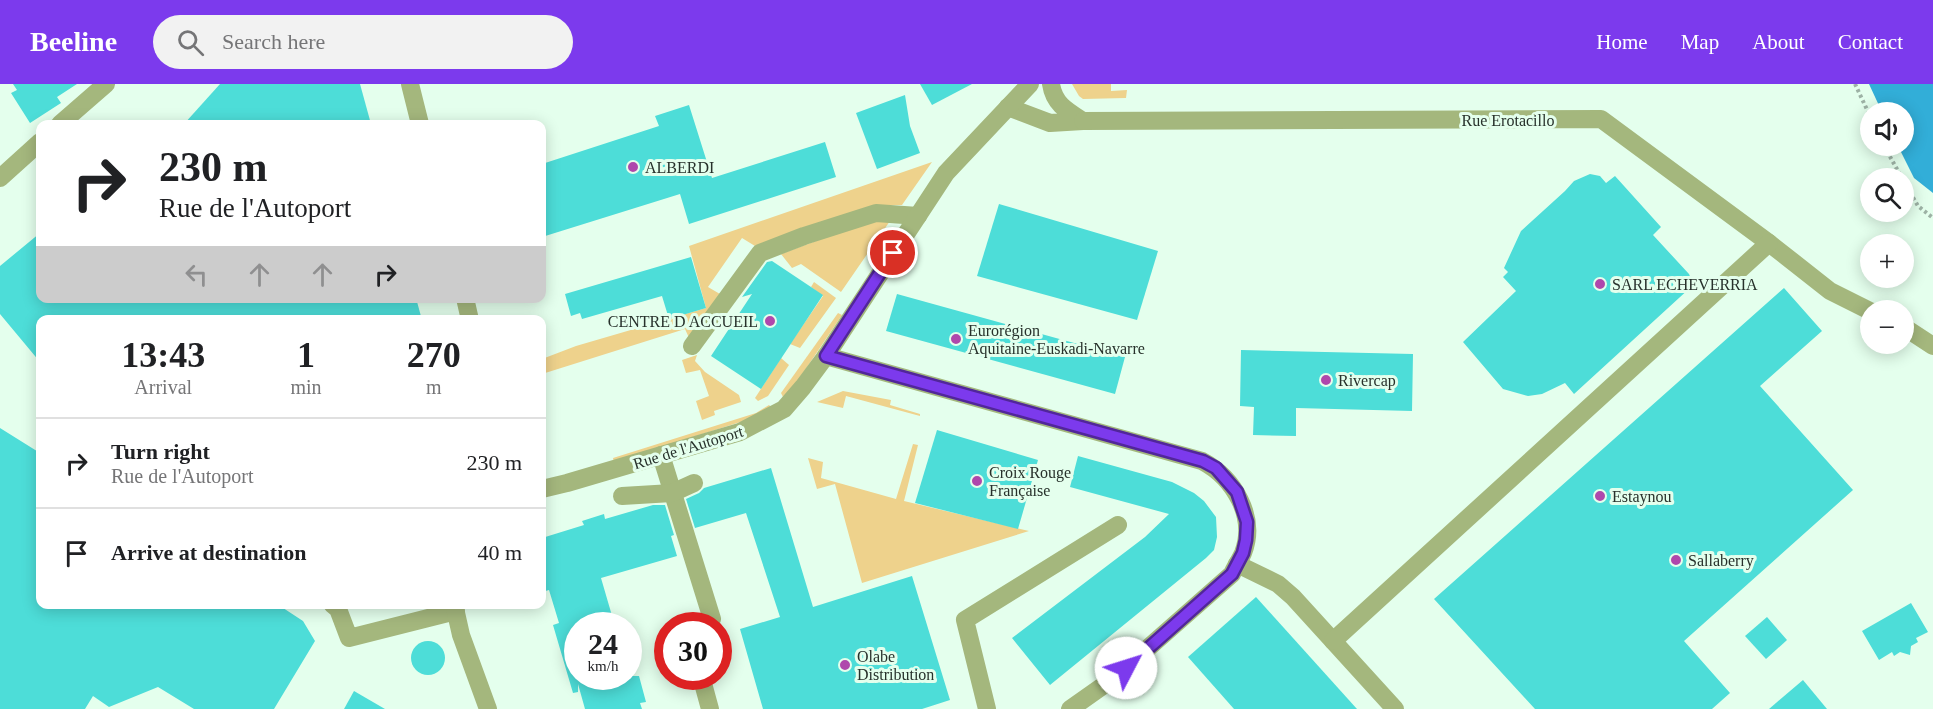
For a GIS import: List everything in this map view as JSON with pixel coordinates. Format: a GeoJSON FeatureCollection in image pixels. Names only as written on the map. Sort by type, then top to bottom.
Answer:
{"type":"FeatureCollection","features":[{"type":"Feature","properties":{"kind":"street"},"geometry":{"type":"LineString","coordinates":[[65,120],[106,84]]}},
{"type":"Feature","properties":{"kind":"street"},"geometry":{"type":"LineString","coordinates":[[410,84],[419,120]]}},
{"type":"Feature","properties":{"kind":"street","name":"Rue de l'Autoport"},"geometry":{"type":"LineString","coordinates":[[546,488],[741,432],[773,416],[795,397],[826,356],[946,173],[1030,84]]}},
{"type":"Feature","properties":{"kind":"street"},"geometry":{"type":"LineString","coordinates":[[1051,84],[1052,93],[1062,108],[1083,121]]}},
{"type":"Feature","properties":{"kind":"street","name":"Rue Erotacillo"},"geometry":{"type":"LineString","coordinates":[[1008,107],[1050,123],[1601,119],[1770,243],[1830,291],[1860,306]]}},
{"type":"Feature","properties":{"kind":"street"},"geometry":{"type":"LineString","coordinates":[[0,178],[36,146]]}},
{"type":"Feature","properties":{"kind":"street"},"geometry":{"type":"LineString","coordinates":[[692,346],[760,253],[876,213],[918,216]]}},
{"type":"Feature","properties":{"kind":"street"},"geometry":{"type":"LineString","coordinates":[[1333,641],[1770,243]]}},
{"type":"Feature","properties":{"kind":"street"},"geometry":{"type":"LineString","coordinates":[[1914,334],[1933,346]]}},
{"type":"Feature","properties":{"kind":"street"},"geometry":{"type":"LineString","coordinates":[[826,356],[1203,461],[1216,468],[1237,492],[1244,507],[1247,522],[1246,540],[1243,553],[1232,574],[1114,678],[1070,709]]}},
{"type":"Feature","properties":{"kind":"street"},"geometry":{"type":"LineString","coordinates":[[661,455],[710,612]]}},
{"type":"Feature","properties":{"kind":"street"},"geometry":{"type":"LineString","coordinates":[[622,496],[672,493],[694,483]]}},
{"type":"Feature","properties":{"kind":"street"},"geometry":{"type":"LineString","coordinates":[[987,709],[965,620],[1118,525]]}},
{"type":"Feature","properties":{"kind":"street"},"geometry":{"type":"LineString","coordinates":[[1237,564],[1278,584],[1395,709]]}},
{"type":"Feature","properties":{"kind":"street"},"geometry":{"type":"LineString","coordinates":[[338,609],[349,638],[448,609]]}},
{"type":"Feature","properties":{"kind":"street"},"geometry":{"type":"LineString","coordinates":[[455,609],[461,635],[488,709]]}},
{"type":"Feature","properties":{"kind":"street"},"geometry":{"type":"LineString","coordinates":[[705,690],[710,709]]}},
{"type":"Feature","properties":{"kind":"path"},"geometry":{"type":"LineString","coordinates":[[1855,84],[1863,102]]}},
{"type":"Feature","properties":{"kind":"path"},"geometry":{"type":"LineString","coordinates":[[1914,199],[1918,206],[1933,219]]}},
{"type":"Feature","properties":{"kind":"shaded area"},"geometry":{"type":"Polygon","coordinates":[[[1072,84],[1111,84],[1111,91],[1127,90],[1126,98],[1083,99],[1072,84]]]}},
{"type":"Feature","properties":{"kind":"shaded area"},"geometry":{"type":"Polygon","coordinates":[[[932,162],[902,205],[887,205],[755,246],[742,238],[708,287],[720,294],[690,340],[685,329],[546,373],[546,357],[576,346],[706,308],[689,246],[932,162]]]}},
{"type":"Feature","properties":{"kind":"shaded area"},"geometry":{"type":"Polygon","coordinates":[[[883,216],[890,221],[841,292],[801,264],[792,268],[781,254],[883,216]]]}},
{"type":"Feature","properties":{"kind":"shaded area"},"geometry":{"type":"Polygon","coordinates":[[[814,282],[836,298],[800,348],[790,344],[823,296],[811,287],[814,282]]]}},
{"type":"Feature","properties":{"kind":"shaded area"},"geometry":{"type":"Polygon","coordinates":[[[838,313],[842,315],[795,385],[783,397],[781,393],[838,313]]]}},
{"type":"Feature","properties":{"kind":"shaded area"},"geometry":{"type":"Polygon","coordinates":[[[697,355],[695,361],[705,372],[739,395],[741,402],[714,411],[715,415],[702,420],[696,401],[709,396],[700,370],[686,373],[682,360],[697,355]]]}},
{"type":"Feature","properties":{"kind":"shaded area"},"geometry":{"type":"Polygon","coordinates":[[[781,358],[789,365],[768,396],[758,401],[755,398],[781,358]]]}},
{"type":"Feature","properties":{"kind":"shaded area"},"geometry":{"type":"Polygon","coordinates":[[[843,391],[891,400],[890,405],[920,414],[920,416],[846,396],[843,408],[817,402],[843,391]]]}},
{"type":"Feature","properties":{"kind":"shaded area"},"geometry":{"type":"Polygon","coordinates":[[[769,405],[771,407],[753,418],[614,462],[613,458],[756,413],[769,405]]]}},
{"type":"Feature","properties":{"kind":"shaded area"},"geometry":{"type":"Polygon","coordinates":[[[913,444],[918,445],[904,501],[1029,531],[862,583],[835,484],[817,489],[808,458],[823,462],[821,478],[896,499],[913,444]]]}},
{"type":"Feature","properties":{"kind":"water"},"geometry":{"type":"Polygon","coordinates":[[[1869,84],[1933,84],[1933,193],[1914,178],[1914,168],[1909,168],[1903,156],[1914,156],[1914,102],[1877,102],[1869,84]]]}},
{"type":"Feature","properties":{"kind":"building"},"geometry":{"type":"Polygon","coordinates":[[[13,84],[77,84],[57,97],[61,103],[30,123],[11,93],[17,90],[13,84]]]}},
{"type":"Feature","properties":{"kind":"building"},"geometry":{"type":"Polygon","coordinates":[[[220,84],[360,84],[370,120],[188,120],[220,84]]]}},
{"type":"Feature","properties":{"kind":"building"},"geometry":{"type":"Polygon","coordinates":[[[920,84],[972,84],[932,105],[920,84]]]}},
{"type":"Feature","properties":{"kind":"building"},"geometry":{"type":"Polygon","coordinates":[[[905,95],[910,126],[920,153],[877,169],[856,113],[905,95]]]}},
{"type":"Feature","properties":{"kind":"building","name":"ALBERDI"},"geometry":{"type":"Polygon","coordinates":[[[689,105],[712,178],[825,142],[836,177],[689,224],[680,194],[546,236],[546,163],[659,126],[655,116],[689,105]]]}},
{"type":"Feature","properties":{"kind":"building","name":"SARL ECHEVERRIA"},"geometry":{"type":"Polygon","coordinates":[[[1590,174],[1600,176],[1606,183],[1615,176],[1661,227],[1653,235],[1689,274],[1692,281],[1691,287],[1574,394],[1565,383],[1542,394],[1528,396],[1503,389],[1463,342],[1516,291],[1503,277],[1508,272],[1504,268],[1521,231],[1574,181],[1590,174]]]}},
{"type":"Feature","properties":{"kind":"building"},"geometry":{"type":"Polygon","coordinates":[[[999,204],[1158,251],[1137,320],[977,276],[999,204]]]}},
{"type":"Feature","properties":{"kind":"building"},"geometry":{"type":"Polygon","coordinates":[[[36,236],[36,303],[417,303],[421,315],[36,315],[36,357],[0,314],[0,266],[36,236]]]}},
{"type":"Feature","properties":{"kind":"building"},"geometry":{"type":"Polygon","coordinates":[[[691,257],[706,308],[669,319],[662,296],[582,319],[580,313],[571,316],[565,294],[691,257]]]}},
{"type":"Feature","properties":{"kind":"building","name":"CENTRE D ACCUEIL"},"geometry":{"type":"Polygon","coordinates":[[[772,261],[823,295],[761,389],[711,356],[752,294],[742,297],[767,262],[772,261]]]}},
{"type":"Feature","properties":{"kind":"building"},"geometry":{"type":"Polygon","coordinates":[[[1784,288],[1822,331],[1760,386],[1853,490],[1684,641],[1730,693],[1712,709],[1535,709],[1434,599],[1784,288]]]}},
{"type":"Feature","properties":{"kind":"building"},"geometry":{"type":"Polygon","coordinates":[[[897,294],[1125,357],[1115,394],[886,331],[897,294]]]}},
{"type":"Feature","properties":{"kind":"building","name":"Rivercap"},"geometry":{"type":"Polygon","coordinates":[[[1241,350],[1413,354],[1412,411],[1296,408],[1296,436],[1253,435],[1254,407],[1240,406],[1241,350]]]}},
{"type":"Feature","properties":{"kind":"building"},"geometry":{"type":"Polygon","coordinates":[[[0,428],[36,450],[36,609],[285,609],[303,621],[315,641],[274,709],[194,709],[158,687],[109,707],[93,696],[85,709],[0,709],[0,428]]]}},
{"type":"Feature","properties":{"kind":"building","name":"Croix Rouge Française"},"geometry":{"type":"Polygon","coordinates":[[[937,430],[1038,460],[1018,529],[915,503],[937,430]]]}},
{"type":"Feature","properties":{"kind":"building"},"geometry":{"type":"Polygon","coordinates":[[[1078,456],[1172,482],[1194,493],[1204,501],[1216,517],[1217,537],[1214,550],[1206,558],[1050,685],[1012,638],[1145,537],[1169,514],[1070,487],[1078,456]]]}},
{"type":"Feature","properties":{"kind":"building","name":"Olabe Distribution"},"geometry":{"type":"Polygon","coordinates":[[[771,468],[813,607],[912,576],[950,700],[922,709],[763,709],[740,629],[780,617],[746,513],[695,528],[686,499],[704,488],[771,468]]]}},
{"type":"Feature","properties":{"kind":"building"},"geometry":{"type":"Polygon","coordinates":[[[653,505],[665,505],[674,535],[671,536],[677,556],[601,578],[611,612],[564,612],[564,662],[553,625],[559,623],[549,590],[546,591],[546,537],[584,525],[582,521],[604,514],[605,519],[653,505]]]}},
{"type":"Feature","properties":{"kind":"building"},"geometry":{"type":"Polygon","coordinates":[[[1256,597],[1357,709],[1234,709],[1188,657],[1256,597]]]}},
{"type":"Feature","properties":{"kind":"building"},"geometry":{"type":"Polygon","coordinates":[[[1911,603],[1928,632],[1916,638],[1918,642],[1911,646],[1910,655],[1900,652],[1894,656],[1892,652],[1879,660],[1862,631],[1911,603]]]}},
{"type":"Feature","properties":{"kind":"building"},"geometry":{"type":"Polygon","coordinates":[[[1767,617],[1787,640],[1766,659],[1745,636],[1767,617]]]}},
{"type":"Feature","properties":{"kind":"building"},"geometry":{"type":"Polygon","coordinates":[[[428,641],[440,646],[445,658],[440,670],[428,675],[416,670],[411,658],[416,646],[428,641]]]}},
{"type":"Feature","properties":{"kind":"building"},"geometry":{"type":"Polygon","coordinates":[[[1803,680],[1827,709],[1769,709],[1803,680]]]}},
{"type":"Feature","properties":{"kind":"building"},"geometry":{"type":"Polygon","coordinates":[[[642,687],[646,702],[640,703],[642,709],[585,709],[580,690],[642,690],[642,687]]]}},
{"type":"Feature","properties":{"kind":"building"},"geometry":{"type":"Polygon","coordinates":[[[354,691],[385,709],[344,709],[354,691]]]}},
{"type":"Feature","properties":{"kind":"place","name":"ALBERDI"},"geometry":{"type":"Point","coordinates":[633,167]}},
{"type":"Feature","properties":{"kind":"place","name":"SARL ECHEVERRIA"},"geometry":{"type":"Point","coordinates":[1600,284]}},
{"type":"Feature","properties":{"kind":"place","name":"CENTRE D ACCUEIL"},"geometry":{"type":"Point","coordinates":[770,321]}},
{"type":"Feature","properties":{"kind":"place","name":"Eurorégion Aquitaine-Euskadi-Navarre"},"geometry":{"type":"Point","coordinates":[956,339]}},
{"type":"Feature","properties":{"kind":"place","name":"Rivercap"},"geometry":{"type":"Point","coordinates":[1326,380]}},
{"type":"Feature","properties":{"kind":"place","name":"Croix Rouge Française"},"geometry":{"type":"Point","coordinates":[977,481]}},
{"type":"Feature","properties":{"kind":"place","name":"Estaynou"},"geometry":{"type":"Point","coordinates":[1600,496]}},
{"type":"Feature","properties":{"kind":"place","name":"Sallaberry"},"geometry":{"type":"Point","coordinates":[1676,560]}},
{"type":"Feature","properties":{"kind":"place","name":"Olabe Distribution"},"geometry":{"type":"Point","coordinates":[845,665]}},
{"type":"Feature","properties":{"kind":"route"},"geometry":{"type":"LineString","coordinates":[[893,253],[826,356],[1203,461],[1216,468],[1237,492],[1244,507],[1247,522],[1246,540],[1243,553],[1232,574],[1126,668]]}}]}
